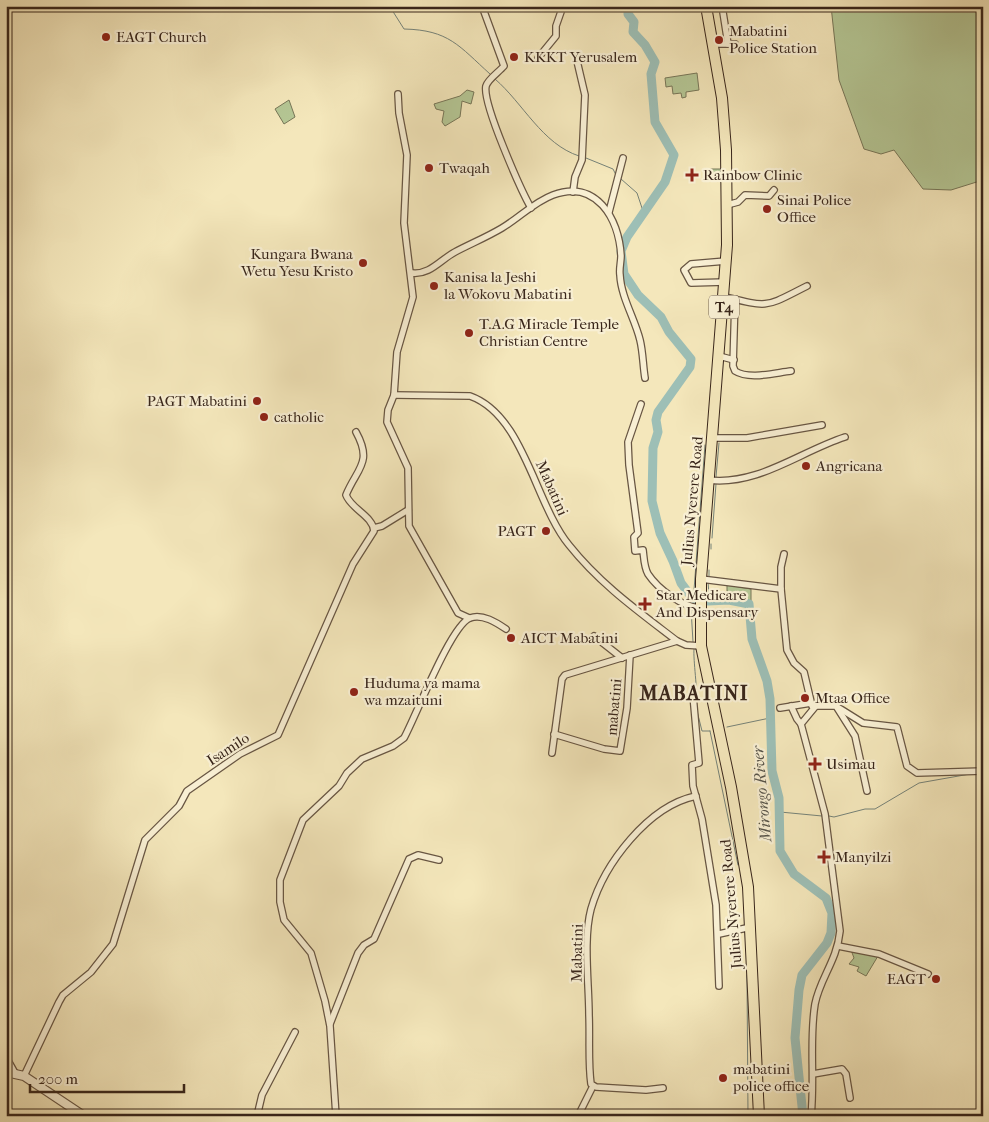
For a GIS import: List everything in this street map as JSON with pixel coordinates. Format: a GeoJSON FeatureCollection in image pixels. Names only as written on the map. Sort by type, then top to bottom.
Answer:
{"type":"FeatureCollection","features":[{"type":"Feature","properties":{"kind":"highway","name":"Julius Nyerere Road"},"geometry":{"type":"LineString","coordinates":[[706,6],[714,44],[723,115],[727,205],[726,282],[730,298],[719,356],[712,438],[714,481],[701,579],[694,608],[743,850],[751,927],[759,1116]]}},
{"type":"Feature","properties":{"kind":"street"},"geometry":{"type":"LineString","coordinates":[[482,6],[502,56],[504,66],[486,87],[490,105],[514,174],[531,208]]}},
{"type":"Feature","properties":{"kind":"street"},"geometry":{"type":"LineString","coordinates":[[538,58],[556,36],[556,26],[563,6]]}},
{"type":"Feature","properties":{"kind":"street"},"geometry":{"type":"LineString","coordinates":[[722,6],[728,44]]}},
{"type":"Feature","properties":{"kind":"street"},"geometry":{"type":"LineString","coordinates":[[714,44],[735,44]]}},
{"type":"Feature","properties":{"kind":"street"},"geometry":{"type":"LineString","coordinates":[[572,192],[582,160],[583,148],[585,95],[577,61]]}},
{"type":"Feature","properties":{"kind":"street"},"geometry":{"type":"LineString","coordinates":[[398,94],[408,162],[404,223],[414,297],[397,352],[394,395],[388,410],[387,422],[407,461],[409,526],[419,548],[458,613],[469,618],[484,618],[506,629]]}},
{"type":"Feature","properties":{"kind":"street"},"geometry":{"type":"LineString","coordinates":[[609,212],[623,158]]}},
{"type":"Feature","properties":{"kind":"street"},"geometry":{"type":"LineString","coordinates":[[727,205],[738,202],[745,195],[769,196],[774,190]]}},
{"type":"Feature","properties":{"kind":"street"},"geometry":{"type":"LineString","coordinates":[[412,273],[423,273],[449,255],[502,228],[553,195],[572,192],[585,194],[600,200],[609,212],[621,255],[620,276],[641,341],[644,378]]}},
{"type":"Feature","properties":{"kind":"street"},"geometry":{"type":"LineString","coordinates":[[726,261],[690,264],[684,270],[691,283],[726,282]]}},
{"type":"Feature","properties":{"kind":"street"},"geometry":{"type":"LineString","coordinates":[[791,371],[742,375],[735,371],[730,298],[759,305],[768,305],[807,286]]}},
{"type":"Feature","properties":{"kind":"street"},"geometry":{"type":"LineString","coordinates":[[719,356],[734,360]]}},
{"type":"Feature","properties":{"kind":"street","name":"Mabatini"},"geometry":{"type":"LineString","coordinates":[[394,395],[470,396],[490,408],[498,416],[520,448],[553,524],[568,544],[613,592],[677,641],[686,645],[701,646]]}},
{"type":"Feature","properties":{"kind":"street"},"geometry":{"type":"LineString","coordinates":[[640,404],[628,442],[629,465],[638,533],[634,537],[635,551],[643,550],[645,567],[651,578],[678,601],[694,608]]}},
{"type":"Feature","properties":{"kind":"street"},"geometry":{"type":"LineString","coordinates":[[712,438],[747,438],[822,425]]}},
{"type":"Feature","properties":{"kind":"street"},"geometry":{"type":"LineString","coordinates":[[356,432],[364,446],[365,455],[346,495],[349,502],[374,528],[382,526],[408,510]]}},
{"type":"Feature","properties":{"kind":"street"},"geometry":{"type":"LineString","coordinates":[[714,481],[752,477],[844,436]]}},
{"type":"Feature","properties":{"kind":"street","name":"Isamilo"},"geometry":{"type":"LineString","coordinates":[[24,1076],[58,1002],[63,995],[91,972],[113,944],[145,840],[179,806],[187,792],[240,754],[278,735],[353,564],[372,535],[374,528]]}},
{"type":"Feature","properties":{"kind":"street"},"geometry":{"type":"LineString","coordinates":[[784,554],[781,567],[781,589],[787,650],[794,663],[804,672],[813,705],[801,724]]}},
{"type":"Feature","properties":{"kind":"street"},"geometry":{"type":"LineString","coordinates":[[701,579],[781,589]]}},
{"type":"Feature","properties":{"kind":"street"},"geometry":{"type":"LineString","coordinates":[[336,1116],[330,1026],[325,1001],[311,953],[284,920],[280,890],[284,868],[299,826],[307,815],[314,812],[340,786],[347,773],[362,758],[393,746],[404,738],[450,643],[469,618]]}},
{"type":"Feature","properties":{"kind":"street"},"geometry":{"type":"LineString","coordinates":[[594,636],[622,658]]}},
{"type":"Feature","properties":{"kind":"street"},"geometry":{"type":"LineString","coordinates":[[552,753],[564,675],[677,641]]}},
{"type":"Feature","properties":{"kind":"street","name":"mabatini"},"geometry":{"type":"LineString","coordinates":[[554,734],[604,749],[620,751],[627,708],[630,655]]}},
{"type":"Feature","properties":{"kind":"street"},"geometry":{"type":"LineString","coordinates":[[693,695],[700,754],[699,763],[692,765],[696,796],[710,862],[719,934],[719,986]]}},
{"type":"Feature","properties":{"kind":"street"},"geometry":{"type":"LineString","coordinates":[[780,708],[830,705],[839,708],[864,724],[897,727],[907,766],[917,773],[983,770]]}},
{"type":"Feature","properties":{"kind":"street"},"geometry":{"type":"LineString","coordinates":[[792,706],[796,719],[801,724],[825,814],[840,918],[838,946],[816,1001],[812,1033],[811,1116]]}},
{"type":"Feature","properties":{"kind":"street"},"geometry":{"type":"LineString","coordinates":[[839,708],[841,716],[855,736],[867,791]]}},
{"type":"Feature","properties":{"kind":"street","name":"Mabatini"},"geometry":{"type":"LineString","coordinates":[[593,1086],[591,1082],[588,936],[591,910],[610,868],[641,827],[658,815],[696,796]]}},
{"type":"Feature","properties":{"kind":"street"},"geometry":{"type":"LineString","coordinates":[[330,1026],[358,953],[364,945],[374,939],[409,859],[418,856],[438,860]]}},
{"type":"Feature","properties":{"kind":"street"},"geometry":{"type":"LineString","coordinates":[[719,934],[751,927]]}},
{"type":"Feature","properties":{"kind":"street"},"geometry":{"type":"LineString","coordinates":[[838,946],[879,954],[928,974]]}},
{"type":"Feature","properties":{"kind":"street"},"geometry":{"type":"LineString","coordinates":[[257,1116],[262,1095],[295,1032]]}},
{"type":"Feature","properties":{"kind":"street"},"geometry":{"type":"LineString","coordinates":[[6,1057],[15,1072]]}},
{"type":"Feature","properties":{"kind":"street"},"geometry":{"type":"LineString","coordinates":[[813,1074],[842,1069],[846,1074],[850,1098]]}},
{"type":"Feature","properties":{"kind":"street"},"geometry":{"type":"LineString","coordinates":[[6,1072],[15,1072],[24,1076],[84,1116]]}},
{"type":"Feature","properties":{"kind":"street"},"geometry":{"type":"LineString","coordinates":[[578,1116],[593,1086],[646,1090],[663,1088]]}},
{"type":"Feature","properties":{"kind":"green space"},"geometry":{"type":"Polygon","coordinates":[[[831,6],[983,6],[983,180],[951,190],[923,189],[894,150],[881,154],[864,149],[839,80],[831,6]]]}},
{"type":"Feature","properties":{"kind":"green space"},"geometry":{"type":"Polygon","coordinates":[[[697,73],[699,90],[686,92],[686,97],[682,98],[681,93],[673,94],[672,86],[666,87],[665,78],[697,73]]]}},
{"type":"Feature","properties":{"kind":"green space"},"geometry":{"type":"Polygon","coordinates":[[[467,90],[474,92],[471,104],[462,101],[460,117],[445,126],[442,122],[444,111],[436,109],[434,104],[460,96],[467,90]]]}},
{"type":"Feature","properties":{"kind":"green space"},"geometry":{"type":"Polygon","coordinates":[[[289,100],[295,117],[284,124],[275,109],[289,100]]]}},
{"type":"Feature","properties":{"kind":"green space"},"geometry":{"type":"Polygon","coordinates":[[[704,169],[722,169],[722,180],[704,180],[704,169]]]}},
{"type":"Feature","properties":{"kind":"green space"},"geometry":{"type":"Polygon","coordinates":[[[727,585],[751,589],[751,601],[727,591],[727,585]]]}},
{"type":"Feature","properties":{"kind":"green space"},"geometry":{"type":"Polygon","coordinates":[[[851,950],[878,956],[866,976],[857,971],[859,967],[849,964],[854,958],[851,950]]]}},
{"type":"Feature","properties":{"kind":"waterway","name":"Mirongo River"},"geometry":{"type":"LineString","coordinates":[[628,6],[628,14],[634,22],[633,32],[645,45],[655,62],[651,74],[655,122],[674,155],[665,182],[627,237],[621,251],[624,274],[638,295],[661,317],[669,332],[691,359],[690,367],[658,412],[656,420],[658,432],[653,448],[652,501],[660,533],[681,583],[693,599]]}},
{"type":"Feature","properties":{"kind":"waterway"},"geometry":{"type":"LineString","coordinates":[[392,10],[404,29],[419,30],[443,36],[461,48],[490,74]]}},
{"type":"Feature","properties":{"kind":"waterway"},"geometry":{"type":"LineString","coordinates":[[495,79],[544,133],[566,150],[579,156]]}},
{"type":"Feature","properties":{"kind":"waterway"},"geometry":{"type":"LineString","coordinates":[[586,158],[613,169],[616,175]]}},
{"type":"Feature","properties":{"kind":"waterway"},"geometry":{"type":"LineString","coordinates":[[621,179],[637,193],[644,214]]}},
{"type":"Feature","properties":{"kind":"waterway"},"geometry":{"type":"LineString","coordinates":[[716,477],[719,443]]}},
{"type":"Feature","properties":{"kind":"waterway"},"geometry":{"type":"LineString","coordinates":[[690,596],[694,590],[705,445]]}},
{"type":"Feature","properties":{"kind":"waterway"},"geometry":{"type":"LineString","coordinates":[[712,538],[716,484]]}},
{"type":"Feature","properties":{"kind":"waterway"},"geometry":{"type":"LineString","coordinates":[[711,544],[711,549]]}},
{"type":"Feature","properties":{"kind":"waterway"},"geometry":{"type":"LineString","coordinates":[[709,570],[709,576]]}},
{"type":"Feature","properties":{"kind":"waterway"},"geometry":{"type":"LineString","coordinates":[[708,582],[709,594],[713,601]]}},
{"type":"Feature","properties":{"kind":"waterway","name":"Mirongo River"},"geometry":{"type":"LineString","coordinates":[[691,598],[691,604]]}},
{"type":"Feature","properties":{"kind":"waterway","name":"Mirongo River"},"geometry":{"type":"LineString","coordinates":[[708,601],[729,600],[749,604],[752,639],[767,681],[770,699],[772,771],[779,798],[780,851],[794,874],[826,898],[832,913],[831,933],[827,943],[802,975],[799,990],[795,1038],[803,1116]]}},
{"type":"Feature","properties":{"kind":"waterway"},"geometry":{"type":"LineString","coordinates":[[691,608],[693,642]]}},
{"type":"Feature","properties":{"kind":"waterway"},"geometry":{"type":"LineString","coordinates":[[694,649],[696,698]]}},
{"type":"Feature","properties":{"kind":"waterway"},"geometry":{"type":"LineString","coordinates":[[697,711],[702,731],[710,731]]}},
{"type":"Feature","properties":{"kind":"waterway"},"geometry":{"type":"LineString","coordinates":[[727,727],[770,718]]}},
{"type":"Feature","properties":{"kind":"waterway"},"geometry":{"type":"LineString","coordinates":[[710,731],[738,865]]}},
{"type":"Feature","properties":{"kind":"waterway"},"geometry":{"type":"LineString","coordinates":[[829,816],[834,817],[865,809],[875,809],[919,783],[970,774]]}},
{"type":"Feature","properties":{"kind":"waterway"},"geometry":{"type":"LineString","coordinates":[[780,812],[822,816]]}},
{"type":"Feature","properties":{"kind":"waterway"},"geometry":{"type":"LineString","coordinates":[[747,975],[748,1116]]}},
{"type":"Feature","properties":{"kind":"place","name":"EAGT Church"},"geometry":{"type":"Point","coordinates":[106,37]}},
{"type":"Feature","properties":{"kind":"place","name":"Mabatini Police Station"},"geometry":{"type":"Point","coordinates":[719,40]}},
{"type":"Feature","properties":{"kind":"place","name":"KKKT Yerusalem"},"geometry":{"type":"Point","coordinates":[514,57]}},
{"type":"Feature","properties":{"kind":"place","name":"Twaqah"},"geometry":{"type":"Point","coordinates":[429,168]}},
{"type":"Feature","properties":{"kind":"place","name":"Rainbow Clinic"},"geometry":{"type":"Point","coordinates":[692,175]}},
{"type":"Feature","properties":{"kind":"place","name":"Sinai Police Office"},"geometry":{"type":"Point","coordinates":[767,209]}},
{"type":"Feature","properties":{"kind":"place","name":"Kungara Bwana Wetu Yesu Kristo"},"geometry":{"type":"Point","coordinates":[363,263]}},
{"type":"Feature","properties":{"kind":"place","name":"Kanisa la Jeshi la Wokovu Mabatini"},"geometry":{"type":"Point","coordinates":[434,286]}},
{"type":"Feature","properties":{"kind":"place","name":"T.A.G Miracle Temple Christian Centre"},"geometry":{"type":"Point","coordinates":[469,333]}},
{"type":"Feature","properties":{"kind":"place","name":"PAGT Mabatini"},"geometry":{"type":"Point","coordinates":[257,401]}},
{"type":"Feature","properties":{"kind":"place","name":"catholic"},"geometry":{"type":"Point","coordinates":[264,417]}},
{"type":"Feature","properties":{"kind":"place","name":"Angricana"},"geometry":{"type":"Point","coordinates":[806,466]}},
{"type":"Feature","properties":{"kind":"place","name":"PAGT"},"geometry":{"type":"Point","coordinates":[546,531]}},
{"type":"Feature","properties":{"kind":"place","name":"Star Medicare And Dispensary"},"geometry":{"type":"Point","coordinates":[645,604]}},
{"type":"Feature","properties":{"kind":"place","name":"AICT Mabatini"},"geometry":{"type":"Point","coordinates":[511,638]}},
{"type":"Feature","properties":{"kind":"place","name":"Huduma ya mama wa mzaituni"},"geometry":{"type":"Point","coordinates":[354,692]}},
{"type":"Feature","properties":{"kind":"place","name":"Mtaa Office"},"geometry":{"type":"Point","coordinates":[805,698]}},
{"type":"Feature","properties":{"kind":"place","name":"Usimau"},"geometry":{"type":"Point","coordinates":[815,764]}},
{"type":"Feature","properties":{"kind":"place","name":"Manyilzi"},"geometry":{"type":"Point","coordinates":[824,857]}},
{"type":"Feature","properties":{"kind":"place","name":"EAGT"},"geometry":{"type":"Point","coordinates":[936,979]}},
{"type":"Feature","properties":{"kind":"place","name":"mabatini police office"},"geometry":{"type":"Point","coordinates":[723,1078]}},
{"type":"Feature","properties":{"kind":"district","name":"MABATINI"},"geometry":{"type":"Point","coordinates":[694,693]}}]}
